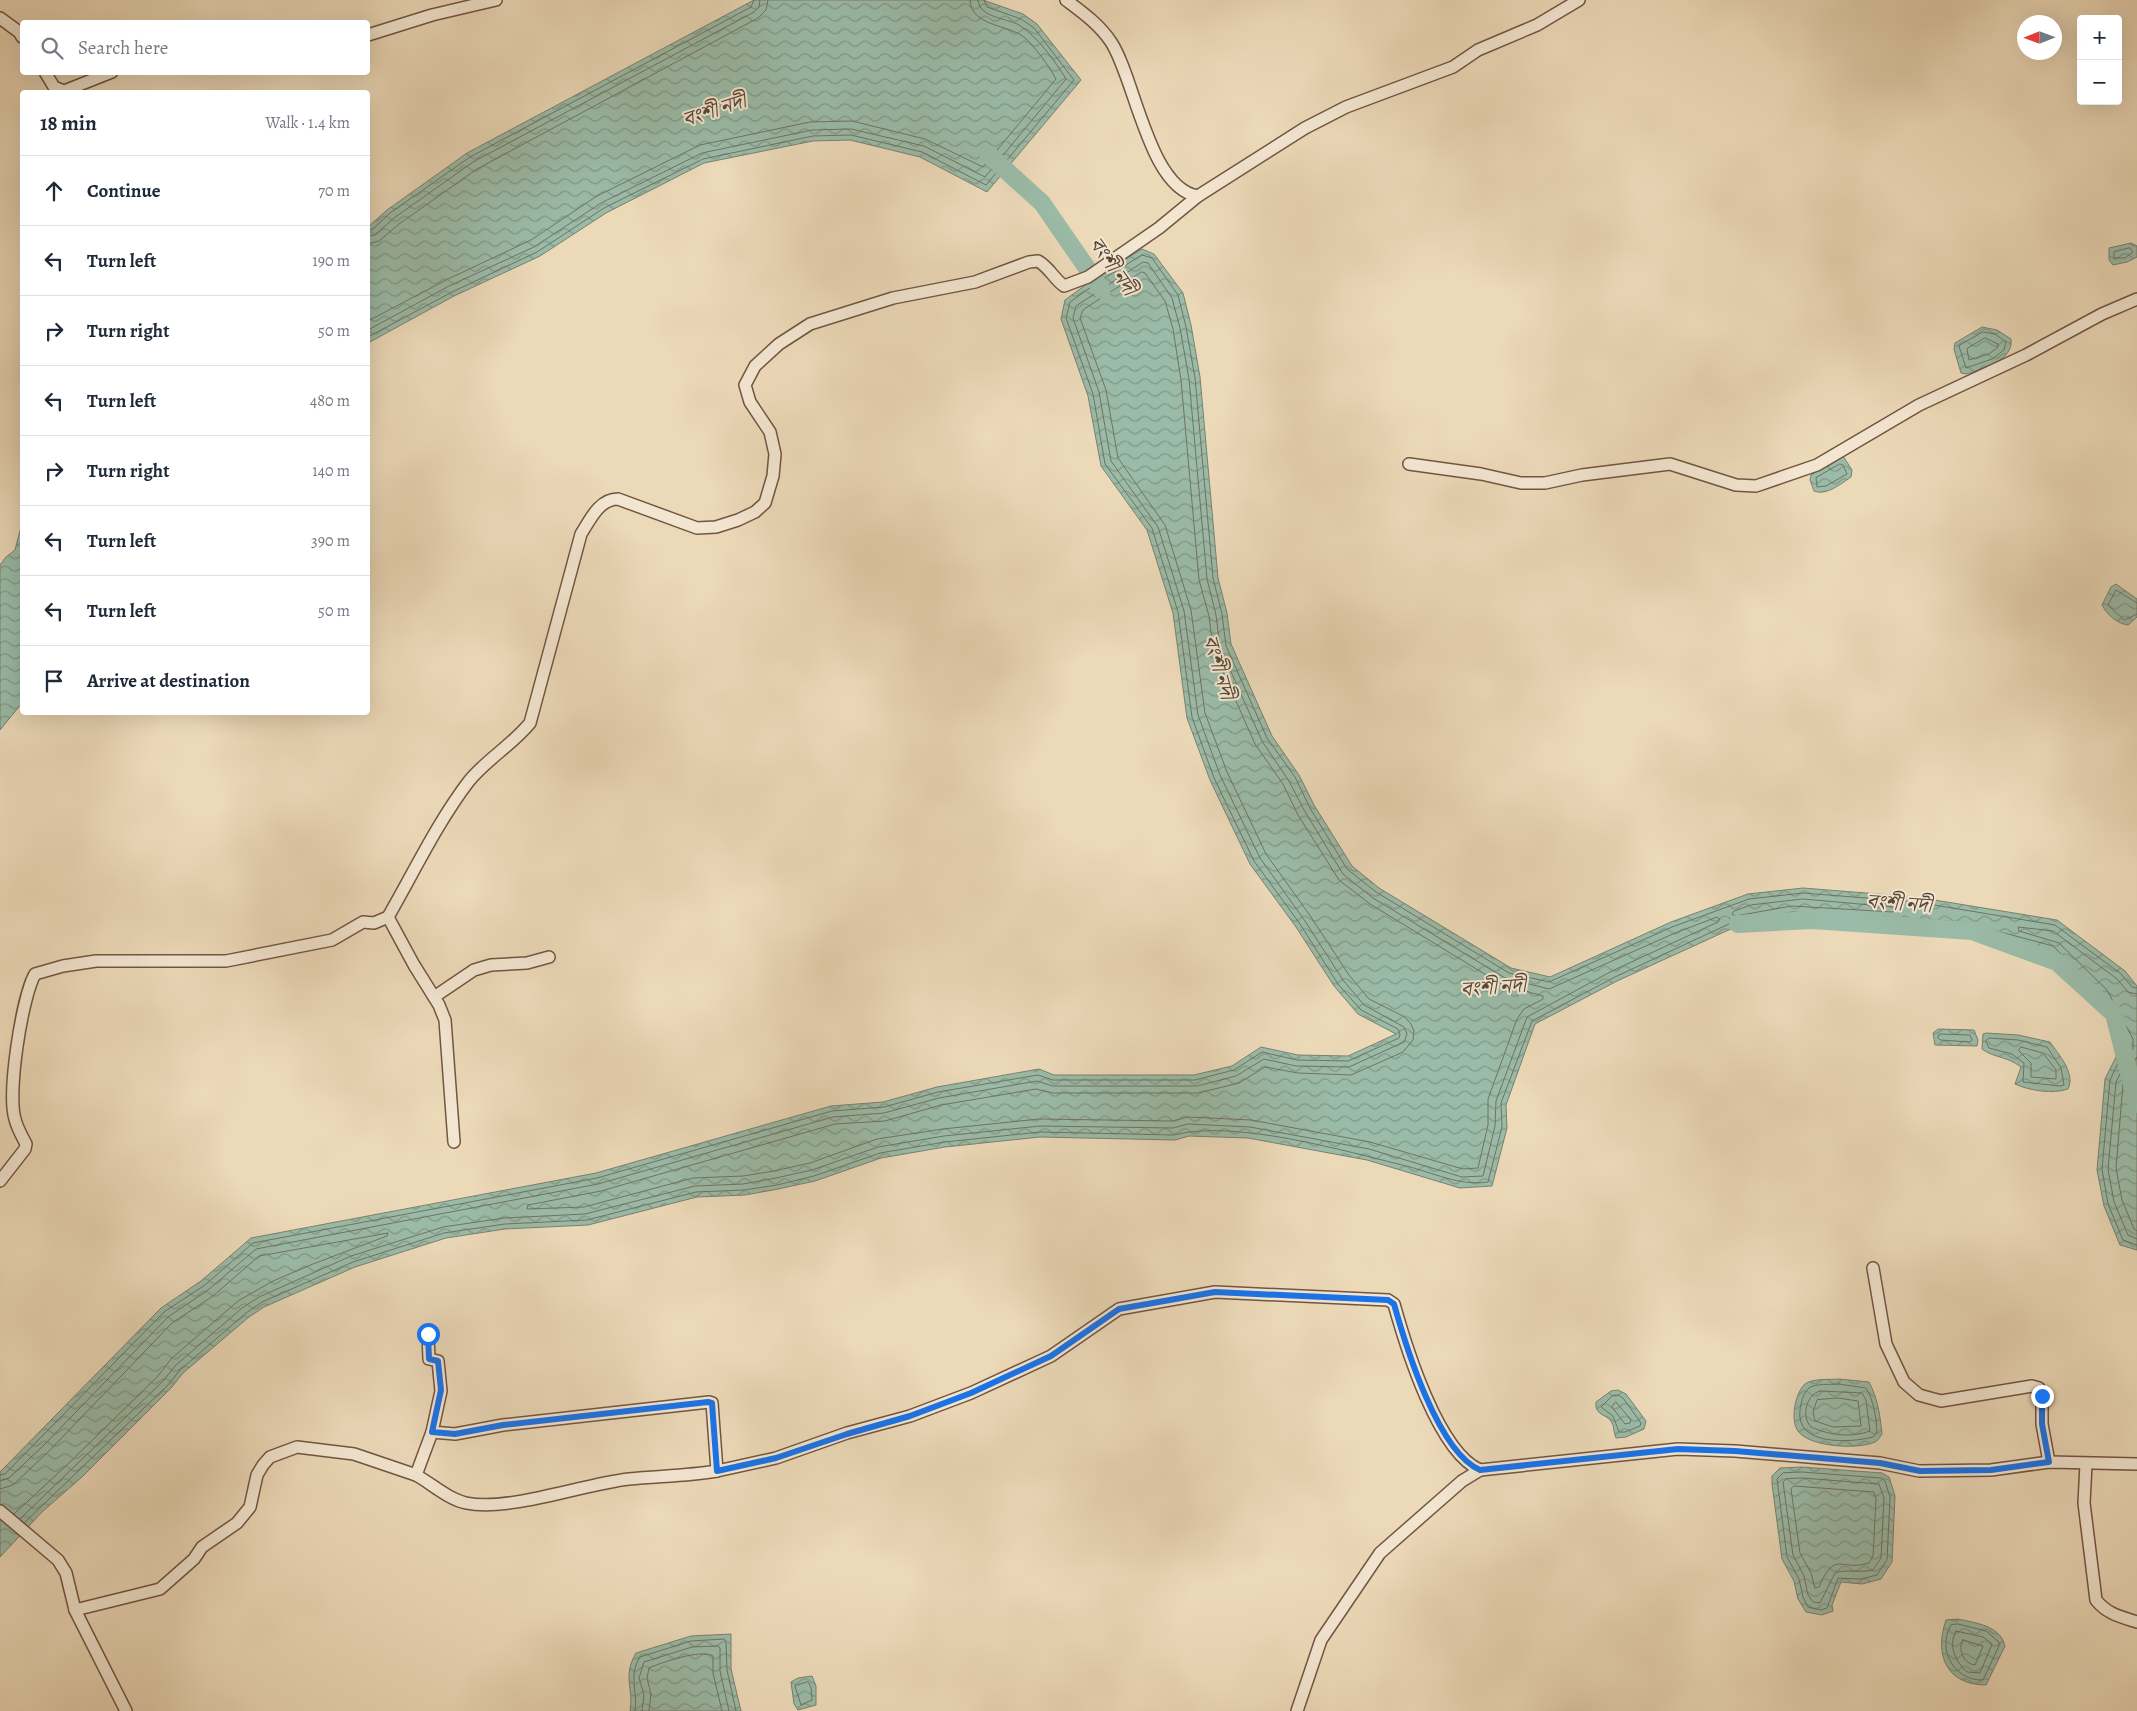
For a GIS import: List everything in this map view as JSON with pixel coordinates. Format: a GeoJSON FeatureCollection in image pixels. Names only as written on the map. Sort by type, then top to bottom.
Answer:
{"type":"FeatureCollection","features":[{"type":"Feature","properties":{"kind":"street"},"geometry":{"type":"LineString","coordinates":[[370,34],[432,15],[496,0]]}},
{"type":"Feature","properties":{"kind":"street"},"geometry":{"type":"LineString","coordinates":[[1066,0],[1096,24],[1111,43],[1125,73],[1140,118],[1168,176],[1182,192],[1198,196]]}},
{"type":"Feature","properties":{"kind":"street"},"geometry":{"type":"LineString","coordinates":[[0,1181],[26,1149],[26,1144],[14,1116],[13,1077],[25,1005],[35,974],[63,966],[96,961],[226,961],[332,940],[363,922],[374,923],[388,917],[436,833],[470,780],[501,749],[516,739],[530,723],[582,534],[596,511],[607,501],[618,499],[697,528],[716,527],[750,515],[765,503],[773,476],[776,454],[770,432],[750,402],[745,385],[754,366],[779,344],[810,324],[894,298],[976,282],[1029,262],[1038,261],[1045,265],[1064,286],[1093,274],[1159,228],[1198,196],[1283,141],[1346,107],[1453,67],[1478,50],[1537,25],[1579,0]]}},
{"type":"Feature","properties":{"kind":"street"},"geometry":{"type":"LineString","coordinates":[[0,18],[20,34]]}},
{"type":"Feature","properties":{"kind":"street"},"geometry":{"type":"LineString","coordinates":[[47,75],[54,87],[62,90]]}},
{"type":"Feature","properties":{"kind":"street"},"geometry":{"type":"LineString","coordinates":[[67,90],[104,75]]}},
{"type":"Feature","properties":{"kind":"street"},"geometry":{"type":"LineString","coordinates":[[1409,464],[1480,474],[1521,483],[1545,483],[1590,474],[1670,464],[1736,485],[1756,486],[1817,465],[1919,405],[2026,355],[2102,314],[2137,299]]}},
{"type":"Feature","properties":{"kind":"street"},"geometry":{"type":"LineString","coordinates":[[388,917],[434,997],[445,1020],[454,1142]]}},
{"type":"Feature","properties":{"kind":"street"},"geometry":{"type":"LineString","coordinates":[[434,997],[474,970],[491,965],[526,963],[549,957]]}},
{"type":"Feature","properties":{"kind":"street"},"geometry":{"type":"LineString","coordinates":[[1873,1268],[1886,1344],[1904,1382],[1919,1395],[1941,1401],[2032,1386],[2039,1388],[2042,1396],[2042,1424],[2049,1462]]}},
{"type":"Feature","properties":{"kind":"street"},"geometry":{"type":"LineString","coordinates":[[75,1610],[160,1589],[194,1559],[202,1547],[237,1523],[250,1507],[258,1475],[263,1465],[270,1458],[295,1447],[354,1454],[416,1475],[458,1501],[494,1504],[629,1479],[665,1478],[717,1471],[776,1458],[847,1434],[910,1416],[971,1393],[1051,1356],[1119,1309],[1215,1292],[1388,1300],[1394,1304],[1435,1420],[1461,1454],[1473,1467],[1480,1470]]}},
{"type":"Feature","properties":{"kind":"street"},"geometry":{"type":"LineString","coordinates":[[416,1475],[432,1432],[441,1386],[438,1361],[429,1359],[428,1334]]}},
{"type":"Feature","properties":{"kind":"street"},"geometry":{"type":"LineString","coordinates":[[432,1432],[455,1434],[503,1425],[708,1402],[712,1403],[717,1471]]}},
{"type":"Feature","properties":{"kind":"street"},"geometry":{"type":"LineString","coordinates":[[1297,1711],[1320,1640],[1380,1553],[1462,1481],[1480,1470],[1678,1449],[1735,1451],[1880,1463],[1920,1471],[1991,1470],[2049,1462],[2137,1464]]}},
{"type":"Feature","properties":{"kind":"street"},"geometry":{"type":"LineString","coordinates":[[2086,1464],[2084,1503],[2096,1600],[2102,1608],[2137,1622]]}},
{"type":"Feature","properties":{"kind":"street"},"geometry":{"type":"LineString","coordinates":[[0,1511],[58,1560],[66,1573],[75,1610],[126,1711]]}},
{"type":"Feature","properties":{"kind":"water"},"geometry":{"type":"Polygon","coordinates":[[[754,0],[983,0],[1023,14],[1037,24],[1081,80],[987,192],[920,157],[850,140],[813,141],[704,163],[606,213],[540,256],[454,296],[370,342],[370,225],[387,210],[467,153],[754,0]]]}},
{"type":"Feature","properties":{"kind":"water"},"geometry":{"type":"Polygon","coordinates":[[[2131,243],[2137,246],[2137,257],[2127,262],[2113,265],[2109,260],[2109,248],[2131,243]]]}},
{"type":"Feature","properties":{"kind":"water"},"geometry":{"type":"Polygon","coordinates":[[[1142,249],[1154,254],[1183,293],[1191,325],[1200,377],[1218,578],[1227,613],[1231,644],[1272,736],[1299,775],[1314,805],[1352,866],[1379,888],[1511,968],[1550,977],[1671,922],[1748,894],[1803,888],[1916,897],[2057,920],[2125,971],[2137,986],[2137,1250],[2120,1245],[2104,1206],[2097,1170],[2105,1079],[2123,1043],[2098,997],[2051,951],[1963,927],[1792,917],[1733,928],[1617,981],[1535,1024],[1506,1105],[1507,1128],[1492,1186],[1460,1188],[1367,1160],[1248,1138],[1189,1136],[1175,1140],[1040,1137],[945,1147],[881,1158],[815,1181],[745,1195],[697,1197],[588,1225],[505,1229],[446,1238],[355,1267],[264,1307],[249,1317],[183,1373],[171,1388],[82,1477],[43,1511],[0,1557],[0,1472],[161,1308],[201,1281],[251,1238],[596,1173],[831,1106],[883,1102],[937,1087],[1039,1069],[1054,1075],[1194,1075],[1232,1066],[1261,1047],[1298,1055],[1348,1056],[1396,1034],[1358,1014],[1334,986],[1296,927],[1250,864],[1210,780],[1187,718],[1173,613],[1147,530],[1101,466],[1088,396],[1061,319],[1065,300],[1095,278],[1142,249]]]}},
{"type":"Feature","properties":{"kind":"water"},"geometry":{"type":"Polygon","coordinates":[[[1982,327],[1997,330],[2011,339],[2011,347],[1996,363],[1966,374],[1961,373],[1954,349],[1955,343],[1982,327]]]}},
{"type":"Feature","properties":{"kind":"water"},"geometry":{"type":"Polygon","coordinates":[[[1843,456],[1852,470],[1851,477],[1828,491],[1814,491],[1810,480],[1811,475],[1843,456]]]}},
{"type":"Feature","properties":{"kind":"water"},"geometry":{"type":"Polygon","coordinates":[[[20,531],[20,705],[0,730],[0,565],[15,550],[20,531]]]}},
{"type":"Feature","properties":{"kind":"water"},"geometry":{"type":"Polygon","coordinates":[[[2116,584],[2137,599],[2137,617],[2128,625],[2120,623],[2113,618],[2102,605],[2111,587],[2116,584]]]}},
{"type":"Feature","properties":{"kind":"water"},"geometry":{"type":"Polygon","coordinates":[[[1938,1029],[1974,1030],[1978,1040],[1977,1046],[1935,1045],[1933,1033],[1938,1029]]]}},
{"type":"Feature","properties":{"kind":"water"},"geometry":{"type":"Polygon","coordinates":[[[1983,1034],[2018,1035],[2050,1042],[2068,1070],[2070,1083],[2068,1089],[2062,1091],[2042,1091],[2015,1084],[2021,1067],[2016,1063],[1982,1049],[1983,1034]]]}},
{"type":"Feature","properties":{"kind":"water"},"geometry":{"type":"Polygon","coordinates":[[[1839,1379],[1869,1382],[1877,1401],[1882,1434],[1876,1441],[1857,1446],[1823,1444],[1812,1441],[1798,1431],[1794,1420],[1796,1400],[1805,1384],[1812,1381],[1839,1379]]]}},
{"type":"Feature","properties":{"kind":"water"},"geometry":{"type":"Polygon","coordinates":[[[1618,1390],[1626,1394],[1646,1421],[1644,1429],[1626,1437],[1616,1438],[1611,1421],[1599,1413],[1596,1402],[1611,1391],[1618,1390]]]}},
{"type":"Feature","properties":{"kind":"water"},"geometry":{"type":"Polygon","coordinates":[[[1802,1467],[1882,1473],[1889,1477],[1895,1496],[1892,1562],[1881,1579],[1862,1584],[1841,1582],[1832,1605],[1833,1611],[1822,1615],[1806,1612],[1798,1599],[1794,1581],[1782,1559],[1772,1476],[1780,1468],[1802,1467]]]}},
{"type":"Feature","properties":{"kind":"water"},"geometry":{"type":"Polygon","coordinates":[[[1958,1619],[1992,1629],[1998,1633],[2005,1646],[1986,1685],[1972,1684],[1961,1680],[1946,1665],[1942,1644],[1946,1620],[1958,1619]]]}},
{"type":"Feature","properties":{"kind":"water"},"geometry":{"type":"Polygon","coordinates":[[[731,1634],[731,1669],[741,1711],[630,1711],[629,1676],[636,1653],[691,1636],[731,1634]]]}},
{"type":"Feature","properties":{"kind":"water"},"geometry":{"type":"Polygon","coordinates":[[[812,1676],[816,1686],[816,1705],[798,1710],[794,1704],[791,1682],[798,1678],[812,1676]]]}},
{"type":"Feature","properties":{"kind":"waterway","name":"বংশী নদী"},"geometry":{"type":"LineString","coordinates":[[988,154],[1042,203],[1102,290]]}},
{"type":"Feature","properties":{"kind":"waterway","name":"বংশী নদী"},"geometry":{"type":"LineString","coordinates":[[1738,924],[1812,920],[1972,931],[2057,962],[2114,1014],[2137,1104]]}},
{"type":"Feature","properties":{"kind":"route"},"geometry":{"type":"LineString","coordinates":[[428,1334],[429,1359],[438,1361],[441,1386],[432,1432],[455,1434],[503,1425],[710,1402],[712,1403],[717,1471],[807,1449],[847,1434],[910,1416],[971,1393],[1012,1376],[1051,1356],[1105,1316],[1119,1309],[1215,1292],[1388,1300],[1394,1304],[1435,1420],[1461,1454],[1473,1467],[1480,1470],[1491,1471],[1552,1462],[1678,1449],[1735,1451],[1880,1463],[1920,1471],[1991,1470],[2049,1462],[2042,1424],[2042,1396]]}}]}
